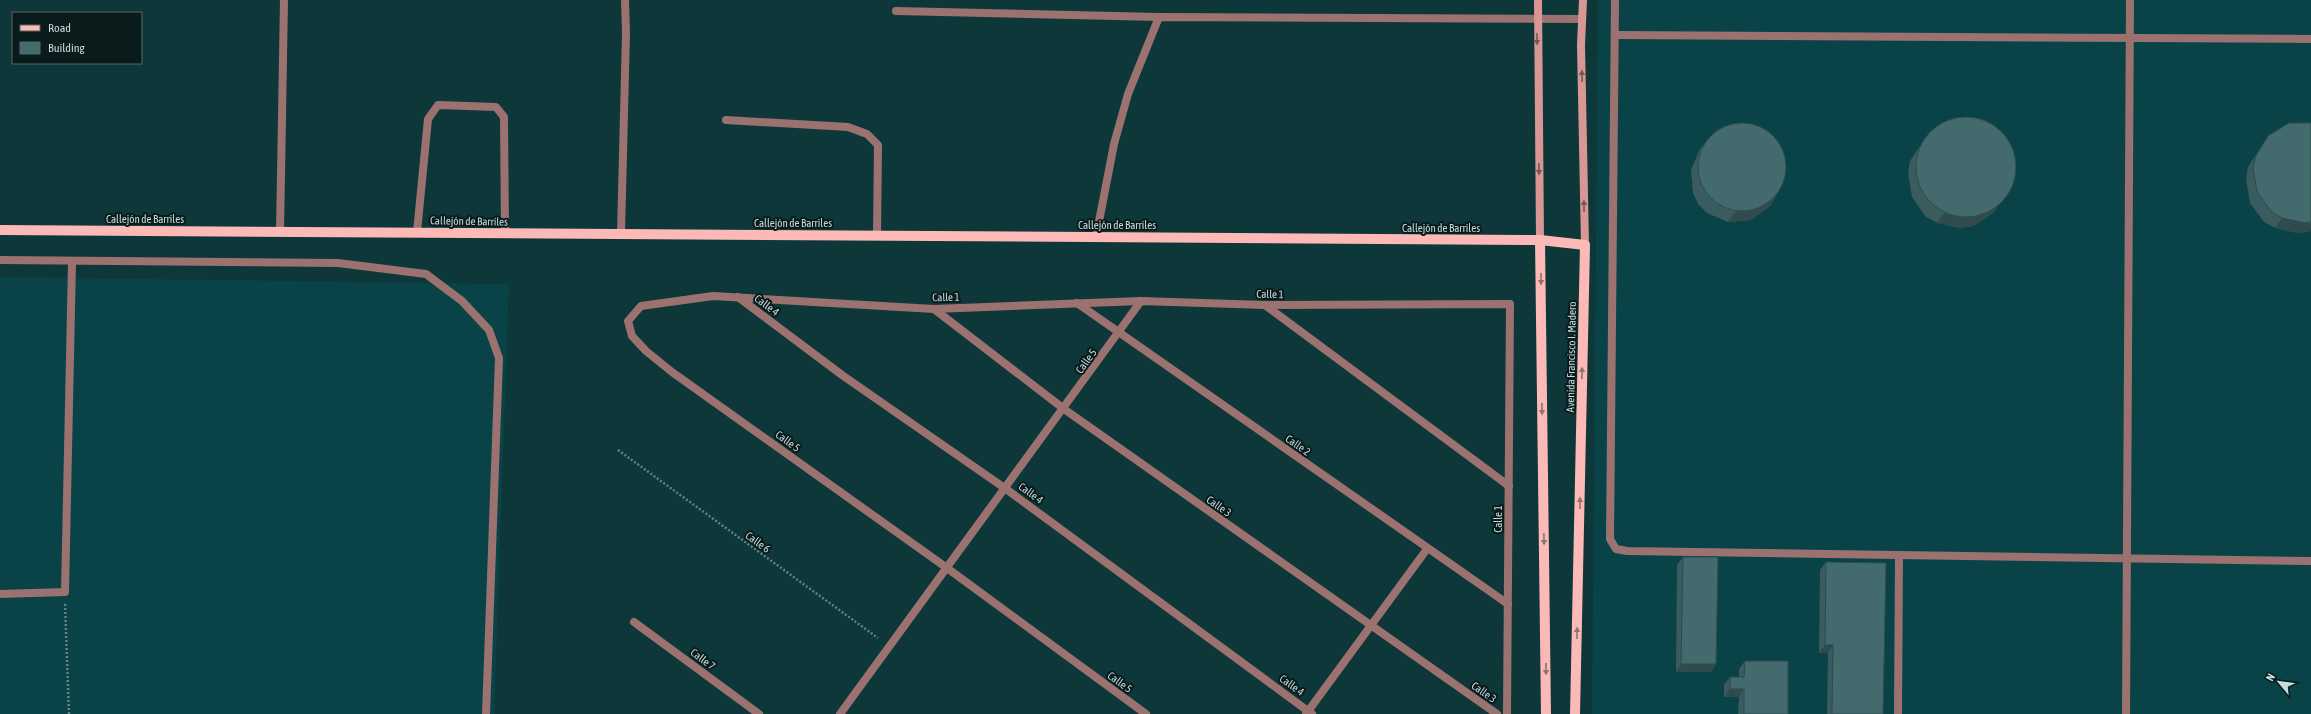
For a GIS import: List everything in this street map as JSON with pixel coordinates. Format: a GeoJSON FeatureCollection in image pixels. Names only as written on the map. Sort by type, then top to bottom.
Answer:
{"type":"FeatureCollection","features":[{"type":"Feature","properties":{"kind":"main road"},"geometry":{"type":"LineString","coordinates":[[1538,0],[1537,19],[1546,714]]}},
{"type":"Feature","properties":{"kind":"main road","name":"Avenida Francisco I. Madero"},"geometry":{"type":"LineString","coordinates":[[1575,714],[1585,245],[1583,0]]}},
{"type":"Feature","properties":{"kind":"main road","name":"Callejón de Barriles"},"geometry":{"type":"LineString","coordinates":[[0,230],[1540,240],[1585,245]]}},
{"type":"Feature","properties":{"kind":"street"},"geometry":{"type":"LineString","coordinates":[[280,232],[284,0]]}},
{"type":"Feature","properties":{"kind":"street"},"geometry":{"type":"LineString","coordinates":[[620,234],[626,33],[624,0]]}},
{"type":"Feature","properties":{"kind":"street"},"geometry":{"type":"LineString","coordinates":[[1615,0],[1610,539],[1616,549],[1627,551],[2311,561]]}},
{"type":"Feature","properties":{"kind":"street"},"geometry":{"type":"LineString","coordinates":[[2126,714],[2130,0]]}},
{"type":"Feature","properties":{"kind":"street"},"geometry":{"type":"LineString","coordinates":[[896,11],[1159,16],[1582,19]]}},
{"type":"Feature","properties":{"kind":"street"},"geometry":{"type":"LineString","coordinates":[[1096,237],[1114,144],[1128,94],[1159,16]]}},
{"type":"Feature","properties":{"kind":"street"},"geometry":{"type":"LineString","coordinates":[[1615,35],[2311,39]]}},
{"type":"Feature","properties":{"kind":"street"},"geometry":{"type":"LineString","coordinates":[[417,232],[428,119],[438,105],[496,107],[504,117],[505,233]]}},
{"type":"Feature","properties":{"kind":"street"},"geometry":{"type":"LineString","coordinates":[[726,120],[848,127],[866,134],[878,145],[877,236]]}},
{"type":"Feature","properties":{"kind":"street"},"geometry":{"type":"LineString","coordinates":[[0,260],[338,264],[426,274],[462,301],[489,330],[499,358],[486,714]]}},
{"type":"Feature","properties":{"kind":"street"},"geometry":{"type":"LineString","coordinates":[[0,594],[65,592],[72,262]]}},
{"type":"Feature","properties":{"kind":"street","name":"Calle 1"},"geometry":{"type":"LineString","coordinates":[[628,321],[641,306],[713,296],[934,309],[1141,301],[1265,305],[1510,304],[1507,714]]}},
{"type":"Feature","properties":{"kind":"street","name":"Calle 4"},"geometry":{"type":"LineString","coordinates":[[738,297],[842,375],[1006,488],[1309,713],[1427,549]]}},
{"type":"Feature","properties":{"kind":"street","name":"Calle 5"},"geometry":{"type":"LineString","coordinates":[[840,714],[1064,409],[1141,301]]}},
{"type":"Feature","properties":{"kind":"street","name":"Calle 2"},"geometry":{"type":"LineString","coordinates":[[1077,303],[1427,549],[1508,604]]}},
{"type":"Feature","properties":{"kind":"street"},"geometry":{"type":"LineString","coordinates":[[1265,305],[1509,486]]}},
{"type":"Feature","properties":{"kind":"street","name":"Calle 3"},"geometry":{"type":"LineString","coordinates":[[934,309],[1064,409],[1370,627],[1497,714]]}},
{"type":"Feature","properties":{"kind":"street","name":"Calle 5"},"geometry":{"type":"LineString","coordinates":[[628,321],[632,336],[646,351],[672,372],[947,568],[1146,714]]}},
{"type":"Feature","properties":{"kind":"street"},"geometry":{"type":"LineString","coordinates":[[1898,714],[1899,555]]}},
{"type":"Feature","properties":{"kind":"street","name":"Calle 7"},"geometry":{"type":"LineString","coordinates":[[634,622],[759,714]]}},
{"type":"Feature","properties":{"kind":"path","name":"Calle 6"},"geometry":{"type":"LineString","coordinates":[[618,450],[889,646]]}},
{"type":"Feature","properties":{"kind":"path"},"geometry":{"type":"LineString","coordinates":[[65,592],[69,714]]}},
{"type":"Feature","properties":{"kind":"shaded area"},"geometry":{"type":"Polygon","coordinates":[[[1598,0],[2311,0],[2311,714],[1592,714],[1598,0]]]}},
{"type":"Feature","properties":{"kind":"shaded area"},"geometry":{"type":"Polygon","coordinates":[[[0,277],[509,284],[494,714],[0,714],[0,277]]]}},
{"type":"Feature","properties":{"kind":"building"},"geometry":{"type":"Polygon","coordinates":[[[1966,117],[1985,121],[2001,132],[2012,148],[2016,167],[2012,186],[2001,202],[1985,213],[1966,217],[1947,213],[1931,202],[1920,186],[1916,167],[1920,148],[1931,132],[1947,121],[1966,117]]]}},
{"type":"Feature","properties":{"kind":"building"},"geometry":{"type":"Polygon","coordinates":[[[1742,123],[1759,126],[1767,130],[1779,142],[1783,150],[1786,167],[1783,184],[1779,192],[1767,204],[1759,208],[1742,211],[1725,208],[1717,204],[1705,192],[1701,184],[1698,167],[1701,150],[1705,142],[1717,130],[1725,126],[1742,123]]]}},
{"type":"Feature","properties":{"kind":"building"},"geometry":{"type":"Polygon","coordinates":[[[2289,123],[2311,123],[2311,222],[2306,223],[2282,218],[2272,212],[2257,192],[2253,168],[2256,156],[2268,136],[2289,123]]]}},
{"type":"Feature","properties":{"kind":"building"},"geometry":{"type":"Polygon","coordinates":[[[1683,557],[1718,557],[1716,664],[1681,664],[1683,557]]]}},
{"type":"Feature","properties":{"kind":"building"},"geometry":{"type":"Polygon","coordinates":[[[1826,562],[1886,563],[1883,714],[1832,714],[1833,645],[1825,645],[1826,562]]]}},
{"type":"Feature","properties":{"kind":"building"},"geometry":{"type":"Polygon","coordinates":[[[1745,661],[1788,661],[1788,714],[1744,714],[1744,689],[1730,689],[1730,677],[1744,677],[1745,661]]]}}]}
